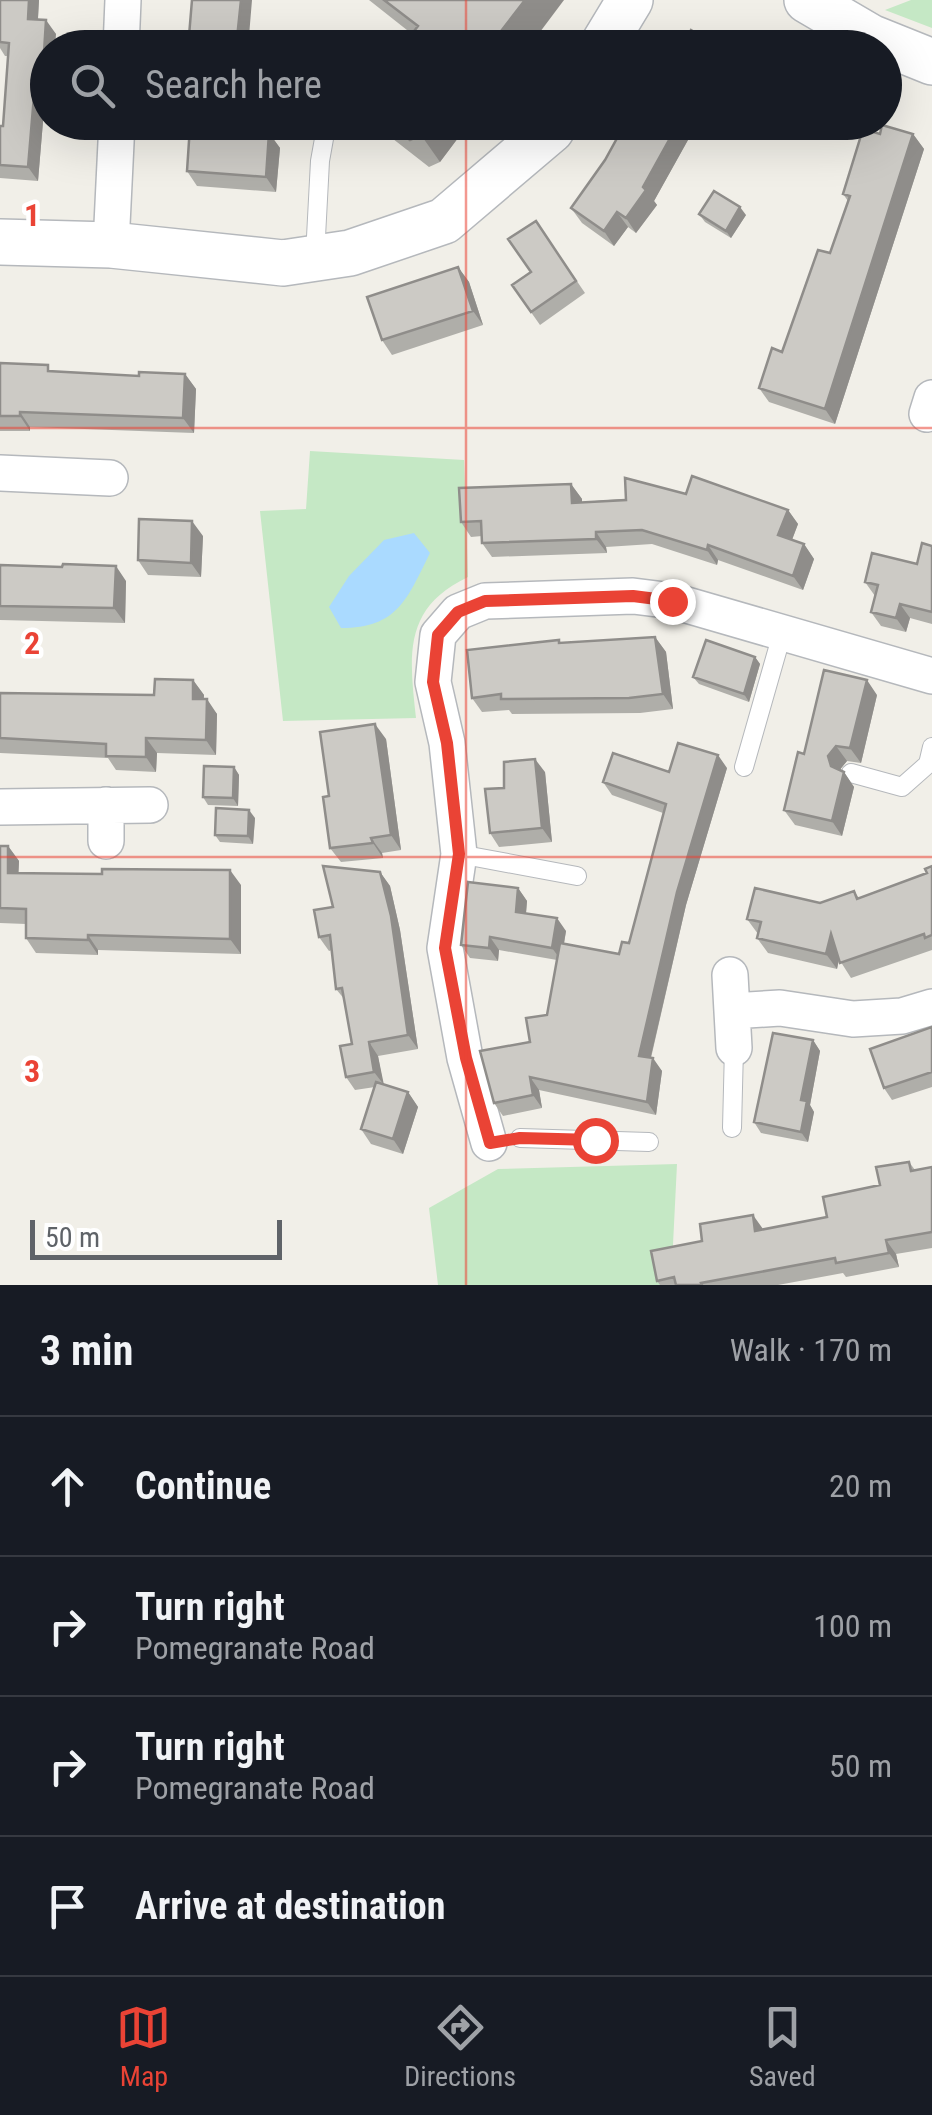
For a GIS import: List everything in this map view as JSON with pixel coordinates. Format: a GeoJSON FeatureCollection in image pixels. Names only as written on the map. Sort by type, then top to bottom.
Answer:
{"type":"FeatureCollection","features":[{"type":"Feature","properties":{"kind":"street"},"geometry":{"type":"LineString","coordinates":[[122,30],[123,0]]}},
{"type":"Feature","properties":{"kind":"street"},"geometry":{"type":"LineString","coordinates":[[612,30],[630,0]]}},
{"type":"Feature","properties":{"kind":"street"},"geometry":{"type":"LineString","coordinates":[[807,0],[858,30]]}},
{"type":"Feature","properties":{"kind":"street"},"geometry":{"type":"LineString","coordinates":[[902,50],[932,62]]}},
{"type":"Feature","properties":{"kind":"street"},"geometry":{"type":"LineString","coordinates":[[111,245],[116,140]]}},
{"type":"Feature","properties":{"kind":"street"},"geometry":{"type":"LineString","coordinates":[[0,242],[111,245],[283,263],[350,253],[444,221],[539,140]]}},
{"type":"Feature","properties":{"kind":"street"},"geometry":{"type":"LineString","coordinates":[[0,473],[110,478]]}},
{"type":"Feature","properties":{"kind":"street"},"geometry":{"type":"LineString","coordinates":[[492,1144],[466,1058],[445,948],[459,854],[447,743],[433,682],[438,635],[458,612],[485,601],[633,596],[672,601],[932,676]]}},
{"type":"Feature","properties":{"kind":"street"},"geometry":{"type":"LineString","coordinates":[[106,805],[106,841]]}},
{"type":"Feature","properties":{"kind":"street"},"geometry":{"type":"LineString","coordinates":[[0,807],[150,805]]}},
{"type":"Feature","properties":{"kind":"street"},"geometry":{"type":"LineString","coordinates":[[730,975],[734,1048]]}},
{"type":"Feature","properties":{"kind":"street"},"geometry":{"type":"LineString","coordinates":[[732,1011],[780,1008],[853,1019],[902,1016],[932,1006]]}},
{"type":"Feature","properties":{"kind":"lane"},"geometry":{"type":"LineString","coordinates":[[315,258],[324,140]]}},
{"type":"Feature","properties":{"kind":"lane"},"geometry":{"type":"LineString","coordinates":[[744,767],[782,634]]}},
{"type":"Feature","properties":{"kind":"lane"},"geometry":{"type":"LineString","coordinates":[[851,773],[902,787],[928,764],[932,746]]}},
{"type":"Feature","properties":{"kind":"lane"},"geometry":{"type":"LineString","coordinates":[[459,854],[577,876]]}},
{"type":"Feature","properties":{"kind":"lane"},"geometry":{"type":"LineString","coordinates":[[732,1128],[734,1048]]}},
{"type":"Feature","properties":{"kind":"lane"},"geometry":{"type":"LineString","coordinates":[[492,1144],[649,1142]]}},
{"type":"Feature","properties":{"kind":"green space"},"geometry":{"type":"Polygon","coordinates":[[[911,0],[932,0],[932,28],[885,10],[911,0]]]}},
{"type":"Feature","properties":{"kind":"green space"},"geometry":{"type":"Polygon","coordinates":[[[310,451],[464,460],[468,577],[431,603],[421,619],[412,654],[416,718],[283,721],[260,511],[306,509],[310,451]]]}},
{"type":"Feature","properties":{"kind":"green space"},"geometry":{"type":"Polygon","coordinates":[[[677,1164],[671,1285],[438,1285],[429,1208],[498,1169],[677,1164]]]}},
{"type":"Feature","properties":{"kind":"water"},"geometry":{"type":"Polygon","coordinates":[[[414,533],[430,553],[407,597],[376,623],[341,628],[329,607],[349,576],[384,540],[414,533]]]}},
{"type":"Feature","properties":{"kind":"building"},"geometry":{"type":"Polygon","coordinates":[[[0,0],[29,0],[28,19],[46,20],[45,30],[30,30],[28,167],[0,165],[9,43],[0,42],[0,0]]]}},
{"type":"Feature","properties":{"kind":"building"},"geometry":{"type":"Polygon","coordinates":[[[192,0],[241,0],[238,30],[190,30],[192,0]]]}},
{"type":"Feature","properties":{"kind":"building"},"geometry":{"type":"Polygon","coordinates":[[[384,0],[525,0],[502,30],[415,30],[418,26],[384,0]]]}},
{"type":"Feature","properties":{"kind":"building"},"geometry":{"type":"Polygon","coordinates":[[[902,131],[913,134],[825,409],[759,388],[772,348],[782,352],[818,250],[830,253],[850,196],[843,194],[860,140],[902,140],[902,131]]]}},
{"type":"Feature","properties":{"kind":"building"},"geometry":{"type":"Polygon","coordinates":[[[189,140],[269,140],[266,177],[187,171],[189,140]]]}},
{"type":"Feature","properties":{"kind":"building"},"geometry":{"type":"Polygon","coordinates":[[[616,140],[669,140],[643,187],[646,190],[626,218],[617,212],[604,231],[571,208],[616,140]]]}},
{"type":"Feature","properties":{"kind":"building"},"geometry":{"type":"Polygon","coordinates":[[[714,191],[740,207],[726,231],[699,214],[714,191]]]}},
{"type":"Feature","properties":{"kind":"building"},"geometry":{"type":"Polygon","coordinates":[[[536,221],[576,281],[531,312],[512,285],[531,272],[508,239],[536,221]]]}},
{"type":"Feature","properties":{"kind":"building"},"geometry":{"type":"Polygon","coordinates":[[[458,267],[473,311],[382,340],[367,297],[458,267]]]}},
{"type":"Feature","properties":{"kind":"building"},"geometry":{"type":"Polygon","coordinates":[[[0,363],[48,365],[48,371],[139,376],[139,372],[185,374],[183,418],[20,412],[20,416],[0,416],[0,363]]]}},
{"type":"Feature","properties":{"kind":"building"},"geometry":{"type":"Polygon","coordinates":[[[692,476],[788,510],[778,535],[804,544],[793,576],[708,545],[707,550],[642,530],[596,532],[596,539],[482,543],[481,521],[461,522],[459,488],[571,484],[572,503],[626,500],[625,478],[686,494],[692,476]]]}},
{"type":"Feature","properties":{"kind":"building"},"geometry":{"type":"Polygon","coordinates":[[[139,519],[192,521],[191,563],[138,560],[139,519]]]}},
{"type":"Feature","properties":{"kind":"building"},"geometry":{"type":"Polygon","coordinates":[[[922,543],[932,546],[932,612],[900,604],[896,618],[871,612],[878,585],[865,582],[872,553],[917,564],[922,543]]]}},
{"type":"Feature","properties":{"kind":"building"},"geometry":{"type":"Polygon","coordinates":[[[0,565],[116,566],[114,608],[0,606],[0,565]]]}},
{"type":"Feature","properties":{"kind":"building"},"geometry":{"type":"Polygon","coordinates":[[[655,637],[663,694],[501,699],[501,694],[472,698],[467,650],[559,640],[655,637]]]}},
{"type":"Feature","properties":{"kind":"building"},"geometry":{"type":"Polygon","coordinates":[[[706,640],[755,657],[744,694],[693,677],[706,640]]]}},
{"type":"Feature","properties":{"kind":"building"},"geometry":{"type":"Polygon","coordinates":[[[824,670],[867,680],[850,748],[836,746],[828,756],[831,766],[844,772],[832,821],[784,810],[798,752],[804,754],[824,670]]]}},
{"type":"Feature","properties":{"kind":"building"},"geometry":{"type":"Polygon","coordinates":[[[155,679],[193,680],[193,699],[207,699],[206,740],[146,738],[146,757],[106,756],[106,744],[0,738],[0,693],[154,695],[155,679]]]}},
{"type":"Feature","properties":{"kind":"building"},"geometry":{"type":"Polygon","coordinates":[[[375,724],[391,835],[371,838],[373,843],[330,848],[323,797],[329,796],[320,732],[375,724]]]}},
{"type":"Feature","properties":{"kind":"building"},"geometry":{"type":"Polygon","coordinates":[[[678,743],[718,755],[677,892],[639,1056],[653,1058],[647,1102],[530,1077],[533,1095],[494,1103],[480,1051],[530,1042],[526,1018],[547,1015],[560,943],[619,954],[622,942],[629,943],[666,804],[603,782],[613,753],[669,772],[678,743]]]}},
{"type":"Feature","properties":{"kind":"building"},"geometry":{"type":"Polygon","coordinates":[[[535,759],[542,828],[490,833],[485,789],[504,788],[504,762],[535,759]]]}},
{"type":"Feature","properties":{"kind":"building"},"geometry":{"type":"Polygon","coordinates":[[[204,766],[234,767],[233,798],[203,797],[204,766]]]}},
{"type":"Feature","properties":{"kind":"building"},"geometry":{"type":"Polygon","coordinates":[[[216,808],[249,810],[248,836],[215,835],[216,808]]]}},
{"type":"Feature","properties":{"kind":"building"},"geometry":{"type":"Polygon","coordinates":[[[0,846],[8,846],[8,873],[230,870],[230,939],[88,935],[88,940],[26,938],[26,909],[0,908],[0,846]]]}},
{"type":"Feature","properties":{"kind":"building"},"geometry":{"type":"Polygon","coordinates":[[[323,866],[380,872],[391,916],[408,1035],[369,1042],[374,1072],[346,1077],[340,1046],[352,1044],[342,988],[336,989],[330,935],[319,937],[314,910],[333,907],[323,866]]]}},
{"type":"Feature","properties":{"kind":"building"},"geometry":{"type":"Polygon","coordinates":[[[932,866],[932,935],[925,938],[924,934],[840,963],[831,934],[826,954],[757,938],[761,922],[747,919],[755,888],[820,903],[854,891],[857,899],[927,873],[925,869],[932,866]]]}},
{"type":"Feature","properties":{"kind":"building"},"geometry":{"type":"Polygon","coordinates":[[[468,882],[518,888],[516,912],[557,918],[552,948],[490,937],[489,948],[461,945],[468,882]]]}},
{"type":"Feature","properties":{"kind":"building"},"geometry":{"type":"Polygon","coordinates":[[[932,1027],[932,1072],[884,1088],[870,1049],[932,1027]]]}},
{"type":"Feature","properties":{"kind":"building"},"geometry":{"type":"Polygon","coordinates":[[[773,1033],[813,1040],[801,1100],[807,1101],[801,1132],[754,1122],[773,1033]]]}},
{"type":"Feature","properties":{"kind":"building"},"geometry":{"type":"Polygon","coordinates":[[[376,1082],[408,1092],[393,1139],[361,1129],[376,1082]]]}},
{"type":"Feature","properties":{"kind":"building"},"geometry":{"type":"Polygon","coordinates":[[[909,1162],[911,1171],[932,1167],[932,1232],[886,1240],[889,1253],[836,1263],[835,1258],[702,1285],[676,1285],[674,1277],[657,1281],[651,1251],[702,1241],[700,1224],[753,1215],[755,1231],[827,1217],[823,1197],[880,1185],[876,1167],[909,1162]]]}},
{"type":"Feature","properties":{"kind":"route"},"geometry":{"type":"LineString","coordinates":[[595,1140],[520,1138],[490,1143],[466,1058],[445,948],[459,854],[447,743],[433,682],[438,635],[458,612],[485,601],[633,596],[672,601]]}}]}
